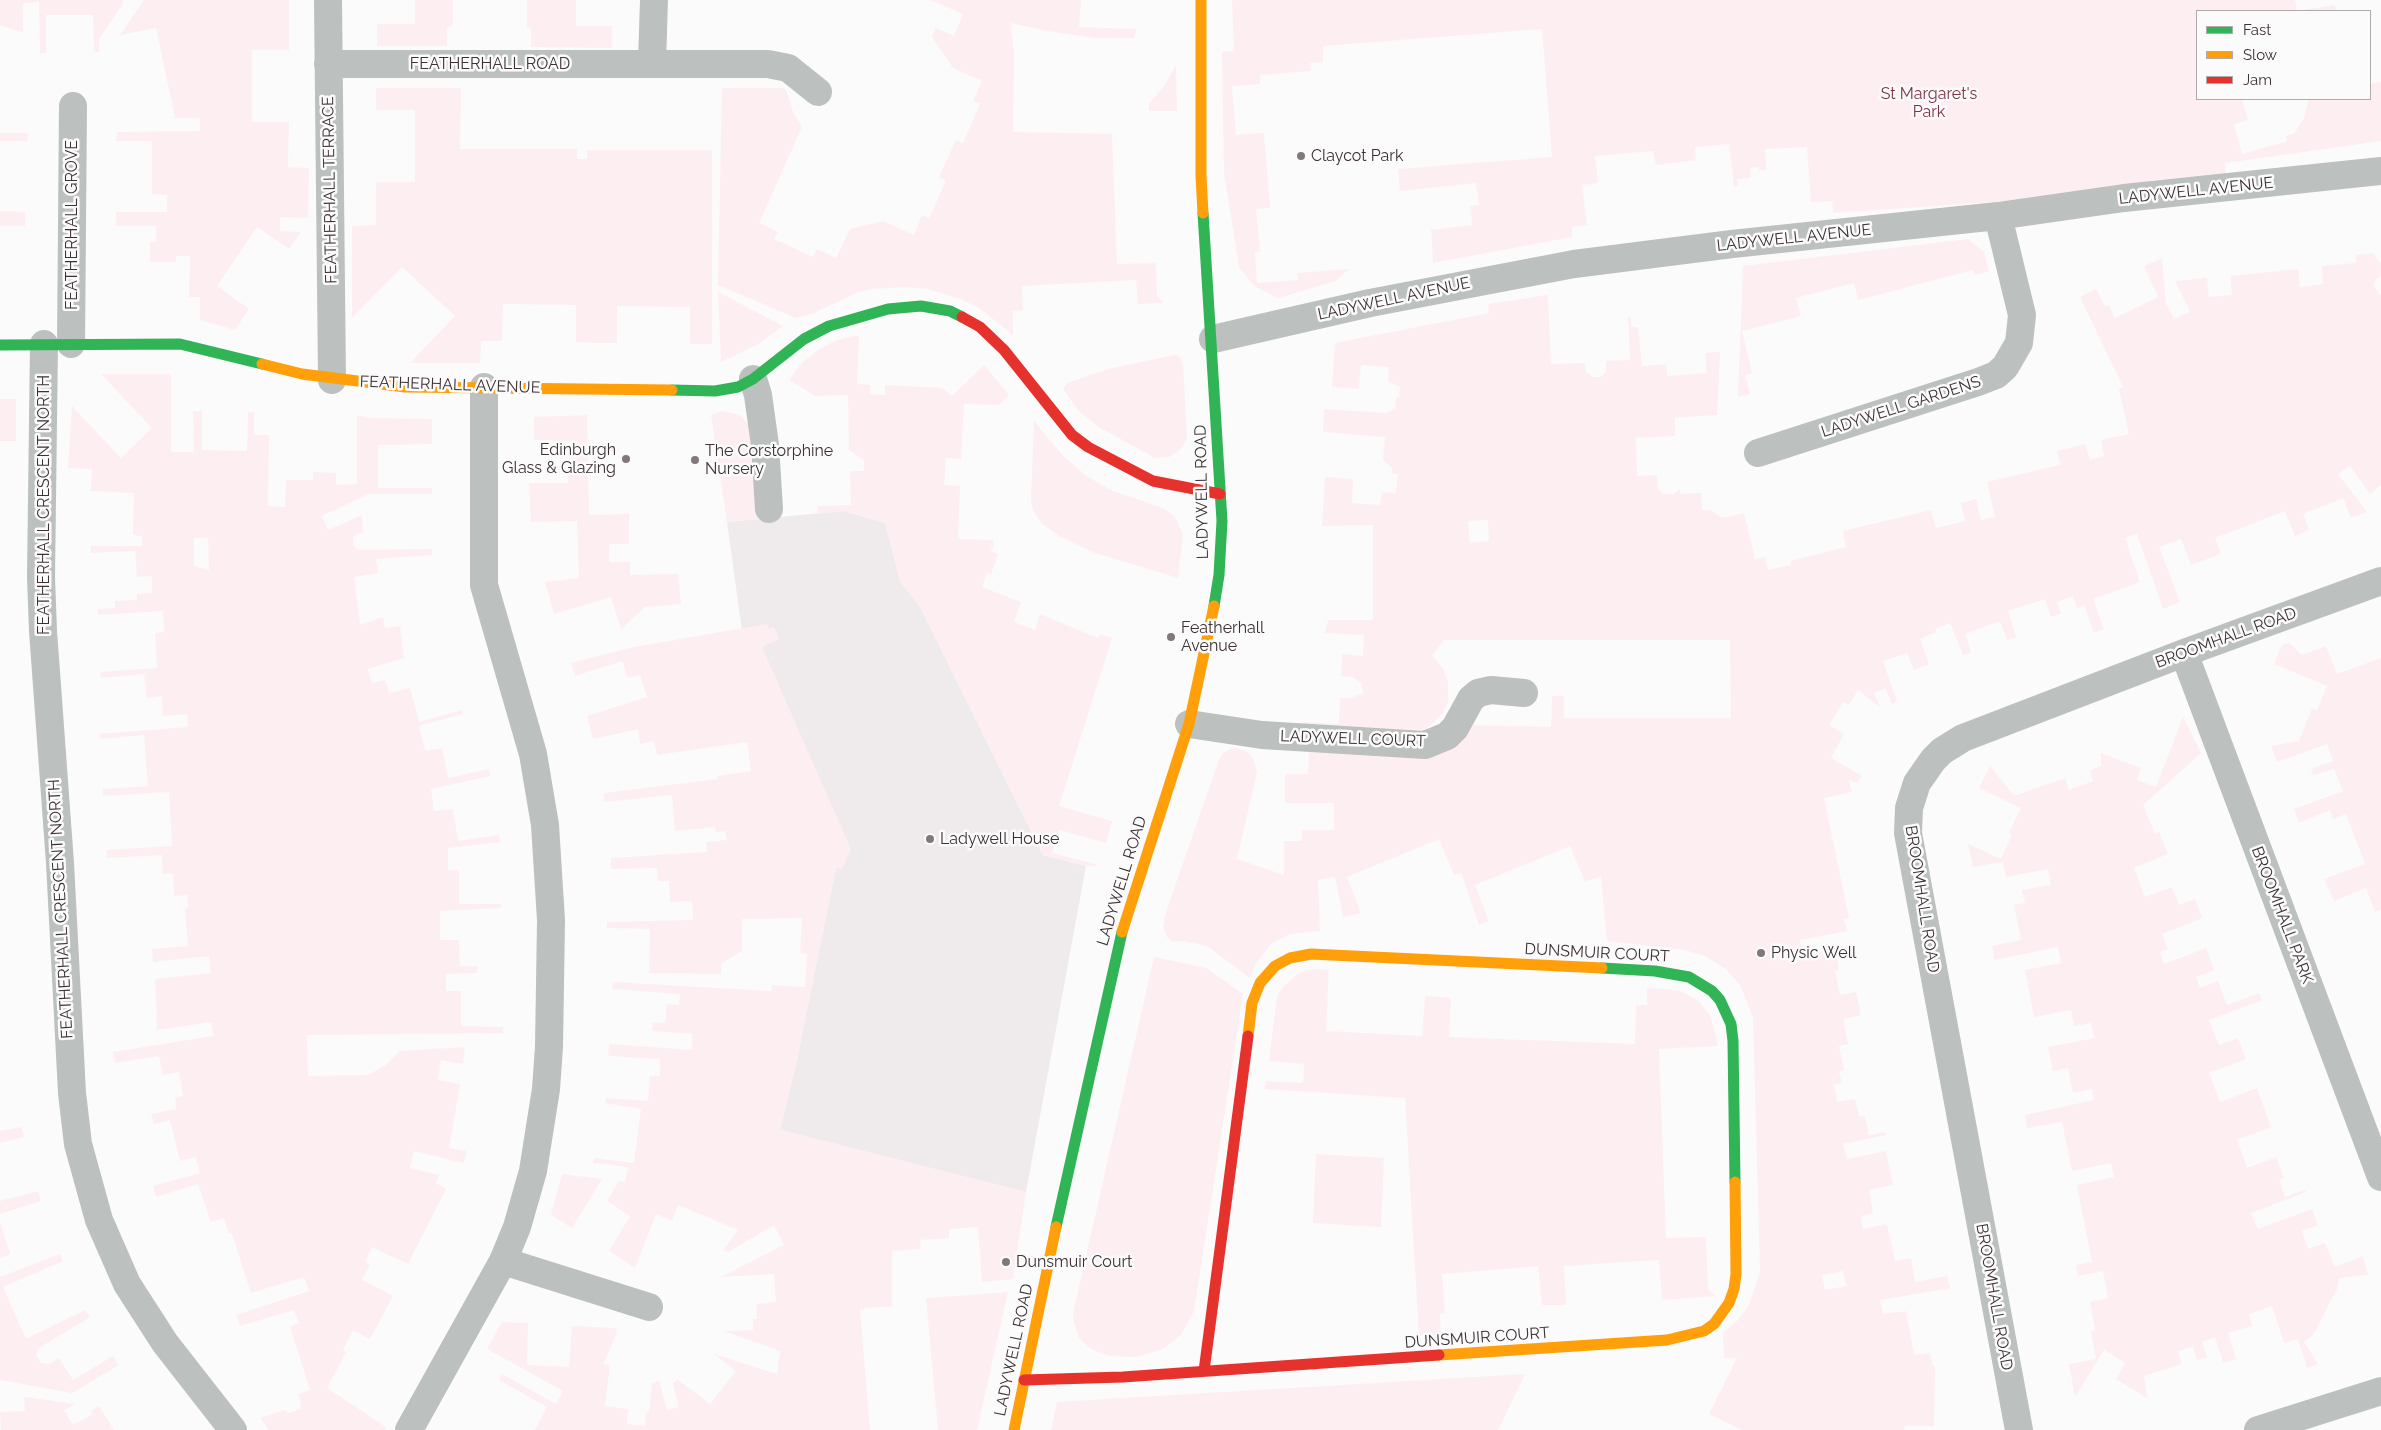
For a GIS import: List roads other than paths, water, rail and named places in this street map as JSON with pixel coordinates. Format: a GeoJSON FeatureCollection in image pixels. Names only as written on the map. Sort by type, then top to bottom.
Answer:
{"type":"FeatureCollection","features":[{"type":"Feature","properties":{"kind":"street","name":"FEATHERHALL TERRACE"},"geometry":{"type":"LineString","coordinates":[[328,0],[332,191],[332,380]]}},
{"type":"Feature","properties":{"kind":"street"},"geometry":{"type":"LineString","coordinates":[[652,63],[654,0]]}},
{"type":"Feature","properties":{"kind":"street","name":"LADYWELL ROAD"},"geometry":{"type":"LineString","coordinates":[[1014,1430],[1063,1192],[1119,942],[1188,724],[1211,628],[1219,575],[1222,552],[1220,494],[1213,339],[1202,176],[1201,0]]}},
{"type":"Feature","properties":{"kind":"street","name":"FEATHERHALL ROAD"},"geometry":{"type":"LineString","coordinates":[[328,64],[652,63],[777,65],[788,68],[818,92]]}},
{"type":"Feature","properties":{"kind":"street","name":"FEATHERHALL GROVE"},"geometry":{"type":"LineString","coordinates":[[71,344],[73,106]]}},
{"type":"Feature","properties":{"kind":"street","name":"LADYWELL AVENUE"},"geometry":{"type":"LineString","coordinates":[[1213,339],[1370,303],[1574,264],[1732,244],[1998,216],[2124,198],[2381,171]]}},
{"type":"Feature","properties":{"kind":"street","name":"LADYWELL GARDENS"},"geometry":{"type":"LineString","coordinates":[[1758,453],[1978,382],[1996,375],[2005,367],[2018,343],[2022,315],[1998,216]]}},
{"type":"Feature","properties":{"kind":"street","name":"FEATHERHALL AVENUE"},"geometry":{"type":"LineString","coordinates":[[0,345],[180,344],[332,380],[406,387],[484,386],[715,391],[738,387],[753,379],[804,340],[829,326],[874,312],[921,306],[950,311],[980,327],[995,339],[1072,435],[1088,447],[1154,481],[1220,494]]}},
{"type":"Feature","properties":{"kind":"street","name":"FEATHERHALL CRESCENT NORTH"},"geometry":{"type":"LineString","coordinates":[[44,344],[41,577],[43,631],[60,874],[72,1093],[78,1144],[98,1220],[127,1284],[165,1343],[233,1430]]}},
{"type":"Feature","properties":{"kind":"street"},"geometry":{"type":"LineString","coordinates":[[753,379],[758,395],[765,445],[770,509]]}},
{"type":"Feature","properties":{"kind":"street"},"geometry":{"type":"LineString","coordinates":[[409,1430],[503,1261],[525,1202],[533,1171],[541,1122],[549,1047],[551,904],[546,825],[533,754],[484,586],[484,386]]}},
{"type":"Feature","properties":{"kind":"street","name":"BROOMHALL ROAD"},"geometry":{"type":"LineString","coordinates":[[2019,1430],[1908,833],[1909,808],[1917,783],[1933,760],[1952,744],[2184,653],[2381,581]]}},
{"type":"Feature","properties":{"kind":"street","name":"BROOMHALL PARK"},"geometry":{"type":"LineString","coordinates":[[2184,653],[2381,1177]]}},
{"type":"Feature","properties":{"kind":"street","name":"LADYWELL COURT"},"geometry":{"type":"LineString","coordinates":[[1188,724],[1262,735],[1425,745],[1447,736],[1455,728],[1471,699],[1478,693],[1491,690],[1524,693]]}},
{"type":"Feature","properties":{"kind":"street","name":"DUNSMUIR COURT"},"geometry":{"type":"LineString","coordinates":[[1024,1380],[1071,1380],[1667,1340],[1704,1331],[1714,1324],[1729,1303],[1734,1289],[1737,1258],[1733,1041],[1731,1024],[1720,1000],[1706,986],[1689,977],[1655,971],[1311,954],[1290,958],[1275,966],[1260,983],[1252,1002],[1243,1084],[1204,1371]]}},
{"type":"Feature","properties":{"kind":"street"},"geometry":{"type":"LineString","coordinates":[[503,1261],[649,1307]]}},
{"type":"Feature","properties":{"kind":"street"},"geometry":{"type":"LineString","coordinates":[[2258,1430],[2381,1391]]}},
{"type":"Feature","properties":{"kind":"place","name":"Claycot Park"},"geometry":{"type":"Point","coordinates":[1301,156]}},
{"type":"Feature","properties":{"kind":"place","name":"Edinburgh Glass & Glazing"},"geometry":{"type":"Point","coordinates":[626,459]}},
{"type":"Feature","properties":{"kind":"place","name":"The Corstorphine Nursery"},"geometry":{"type":"Point","coordinates":[695,460]}},
{"type":"Feature","properties":{"kind":"place","name":"Featherhall Avenue"},"geometry":{"type":"Point","coordinates":[1171,637]}},
{"type":"Feature","properties":{"kind":"place","name":"Ladywell House"},"geometry":{"type":"Point","coordinates":[930,839]}},
{"type":"Feature","properties":{"kind":"place","name":"Physic Well"},"geometry":{"type":"Point","coordinates":[1761,953]}},
{"type":"Feature","properties":{"kind":"place","name":"Dunsmuir Court"},"geometry":{"type":"Point","coordinates":[1006,1262]}},
{"type":"Feature","properties":{"kind":"park label","name":"St Margaret's Park"},"geometry":{"type":"Point","coordinates":[1929,103]}}]}
